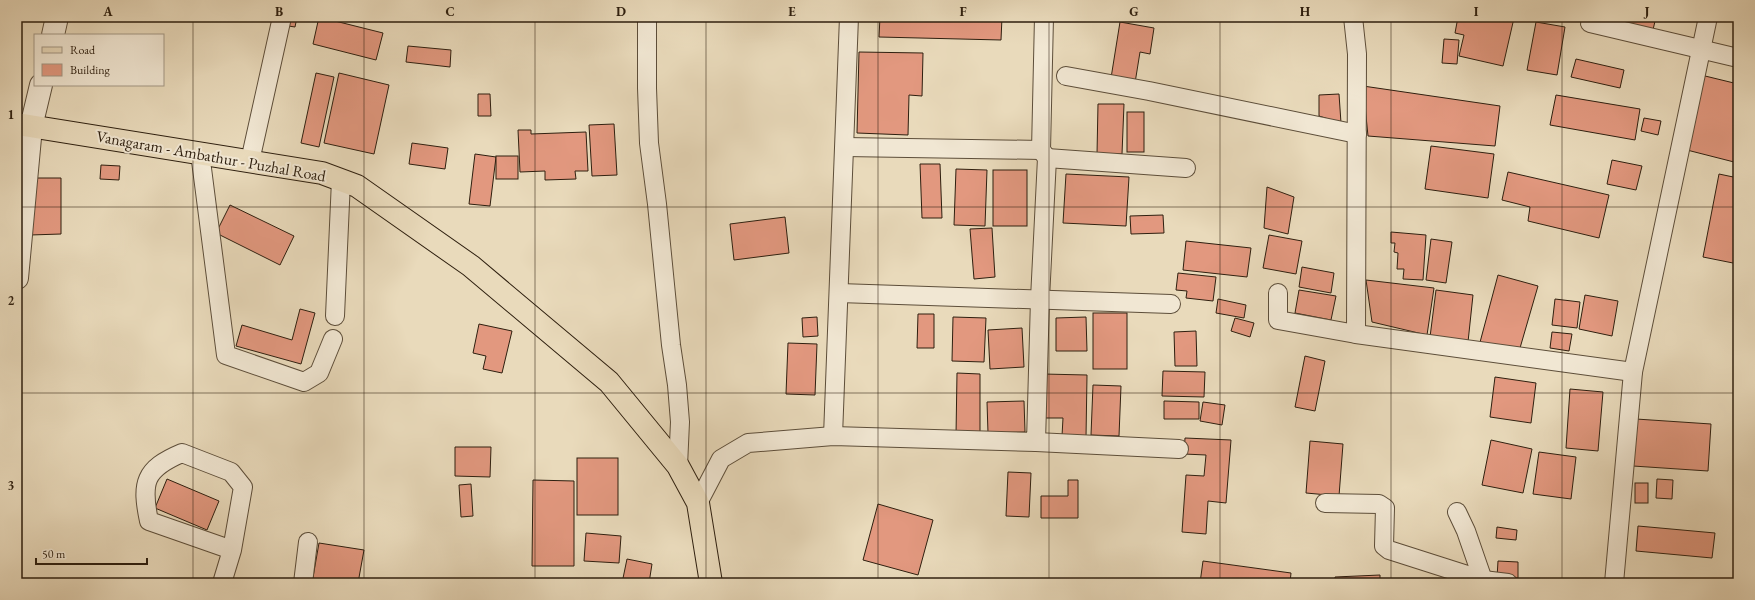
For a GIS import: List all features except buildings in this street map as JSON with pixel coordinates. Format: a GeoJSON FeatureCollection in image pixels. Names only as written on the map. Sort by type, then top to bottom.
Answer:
{"type":"FeatureCollection","features":[{"type":"Feature","properties":{"kind":"main road","name":"Vanagaram - Ambathur - Puzhal Road"},"geometry":{"type":"LineString","coordinates":[[24,125],[322,173],[357,186],[471,266],[609,382],[678,466],[698,502],[711,583]]}},
{"type":"Feature","properties":{"kind":"street"},"geometry":{"type":"LineString","coordinates":[[53,34],[57,17]]}},
{"type":"Feature","properties":{"kind":"street"},"geometry":{"type":"LineString","coordinates":[[250,161],[282,17]]}},
{"type":"Feature","properties":{"kind":"street"},"geometry":{"type":"LineString","coordinates":[[648,17],[647,88],[649,143],[657,204],[670,345],[678,392],[680,422],[678,466]]}},
{"type":"Feature","properties":{"kind":"street"},"geometry":{"type":"LineString","coordinates":[[833,436],[849,17]]}},
{"type":"Feature","properties":{"kind":"street"},"geometry":{"type":"LineString","coordinates":[[1036,442],[1044,154],[1044,17]]}},
{"type":"Feature","properties":{"kind":"street"},"geometry":{"type":"LineString","coordinates":[[1353,17],[1358,54],[1356,334]]}},
{"type":"Feature","properties":{"kind":"street"},"geometry":{"type":"LineString","coordinates":[[1614,583],[1633,372],[1708,17]]}},
{"type":"Feature","properties":{"kind":"street"},"geometry":{"type":"LineString","coordinates":[[1590,23],[1738,58]]}},
{"type":"Feature","properties":{"kind":"street"},"geometry":{"type":"LineString","coordinates":[[1066,76],[1357,134]]}},
{"type":"Feature","properties":{"kind":"street"},"geometry":{"type":"LineString","coordinates":[[17,278],[24,125],[41,86]]}},
{"type":"Feature","properties":{"kind":"street"},"geometry":{"type":"LineString","coordinates":[[845,147],[1044,154],[1186,168]]}},
{"type":"Feature","properties":{"kind":"street"},"geometry":{"type":"LineString","coordinates":[[200,153],[226,354],[304,382],[319,373],[334,339]]}},
{"type":"Feature","properties":{"kind":"street"},"geometry":{"type":"LineString","coordinates":[[335,316],[341,180]]}},
{"type":"Feature","properties":{"kind":"street"},"geometry":{"type":"LineString","coordinates":[[839,293],[1172,304]]}},
{"type":"Feature","properties":{"kind":"street"},"geometry":{"type":"LineString","coordinates":[[1278,293],[1278,320],[1356,334],[1633,372]]}},
{"type":"Feature","properties":{"kind":"street"},"geometry":{"type":"LineString","coordinates":[[698,502],[721,459],[748,443],[833,436],[1036,442],[1179,449]]}},
{"type":"Feature","properties":{"kind":"street"},"geometry":{"type":"LineString","coordinates":[[222,583],[232,550],[243,487],[231,472],[182,453],[164,461],[149,474],[144,498],[149,521],[232,550]]}},
{"type":"Feature","properties":{"kind":"street"},"geometry":{"type":"LineString","coordinates":[[1325,503],[1379,504],[1385,508],[1384,546],[1389,550],[1483,580],[1508,583]]}},
{"type":"Feature","properties":{"kind":"street"},"geometry":{"type":"LineString","coordinates":[[1456,512],[1466,531],[1483,580]]}},
{"type":"Feature","properties":{"kind":"street"},"geometry":{"type":"LineString","coordinates":[[303,583],[308,542]]}}]}
